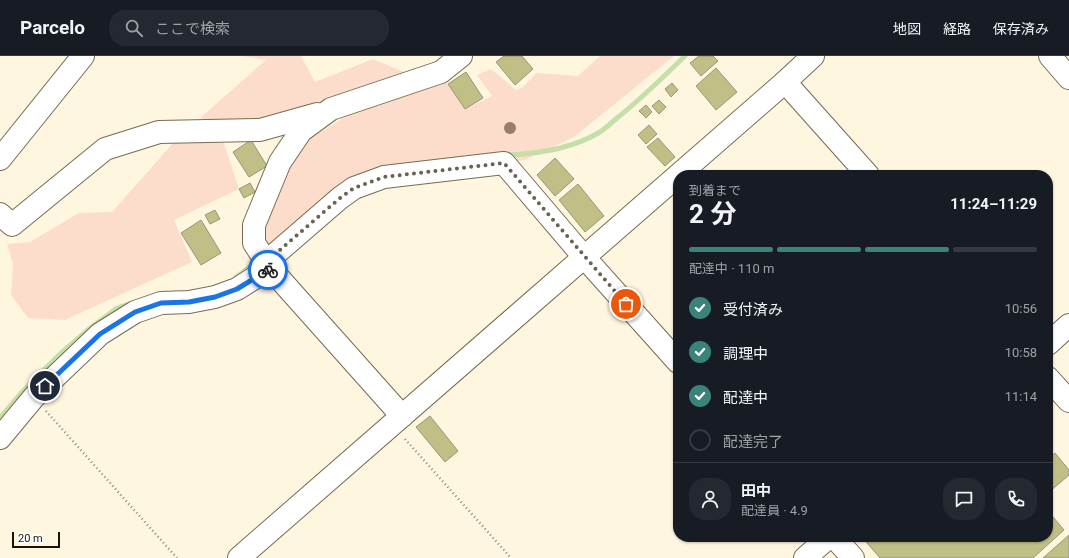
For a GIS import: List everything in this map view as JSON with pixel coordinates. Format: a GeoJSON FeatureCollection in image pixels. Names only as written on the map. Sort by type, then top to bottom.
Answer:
{"type":"FeatureCollection","features":[{"type":"Feature","properties":{"kind":"street"},"geometry":{"type":"LineString","coordinates":[[0,159],[83,56]]}},
{"type":"Feature","properties":{"kind":"street"},"geometry":{"type":"LineString","coordinates":[[0,214],[12,225],[105,149],[159,132],[260,130],[331,110],[441,72],[461,56]]}},
{"type":"Feature","properties":{"kind":"street"},"geometry":{"type":"LineString","coordinates":[[684,170],[813,56]]}},
{"type":"Feature","properties":{"kind":"street"},"geometry":{"type":"LineString","coordinates":[[1050,56],[1069,78]]}},
{"type":"Feature","properties":{"kind":"street"},"geometry":{"type":"LineString","coordinates":[[785,82],[864,170]]}},
{"type":"Feature","properties":{"kind":"street"},"geometry":{"type":"LineString","coordinates":[[331,110],[300,131],[280,162],[254,225],[254,243],[268,265],[397,421]]}},
{"type":"Feature","properties":{"kind":"street"},"geometry":{"type":"LineString","coordinates":[[0,438],[34,397],[100,334],[135,312],[161,303],[189,302],[215,297],[237,289],[268,265],[340,198],[354,188],[384,177],[504,163],[584,257],[673,356]]}},
{"type":"Feature","properties":{"kind":"street"},"geometry":{"type":"LineString","coordinates":[[239,558],[673,180]]}},
{"type":"Feature","properties":{"kind":"street"},"geometry":{"type":"LineString","coordinates":[[1053,339],[1069,325]]}},
{"type":"Feature","properties":{"kind":"street"},"geometry":{"type":"LineString","coordinates":[[1053,383],[1069,401]]}},
{"type":"Feature","properties":{"kind":"street"},"geometry":{"type":"LineString","coordinates":[[805,558],[823,542]]}},
{"type":"Feature","properties":{"kind":"street"},"geometry":{"type":"LineString","coordinates":[[839,542],[853,558]]}},
{"type":"Feature","properties":{"kind":"path"},"geometry":{"type":"LineString","coordinates":[[34,397],[177,558]]}},
{"type":"Feature","properties":{"kind":"path"},"geometry":{"type":"LineString","coordinates":[[397,421],[511,558]]}},
{"type":"Feature","properties":{"kind":"shaded area"},"geometry":{"type":"Polygon","coordinates":[[[242,56],[301,56],[315,82],[373,59],[421,79],[219,131],[200,118],[266,60],[242,56]]]}},
{"type":"Feature","properties":{"kind":"shaded area"},"geometry":{"type":"Polygon","coordinates":[[[600,56],[674,56],[574,137],[525,160],[384,177],[271,254],[263,245],[264,213],[278,180],[304,143],[357,109],[443,78],[465,109],[492,96],[477,75],[491,69],[516,90],[523,87],[536,73],[578,76],[600,56]]]}},
{"type":"Feature","properties":{"kind":"shaded area"},"geometry":{"type":"Polygon","coordinates":[[[183,132],[224,143],[239,189],[174,220],[192,262],[65,320],[28,318],[11,295],[13,264],[7,244],[30,242],[79,213],[112,212],[183,132]]]}},
{"type":"Feature","properties":{"kind":"building"},"geometry":{"type":"Polygon","coordinates":[[[504,56],[522,56],[533,69],[515,85],[496,62],[504,56]]]}},
{"type":"Feature","properties":{"kind":"building"},"geometry":{"type":"Polygon","coordinates":[[[699,56],[713,56],[718,61],[701,76],[690,63],[699,56]]]}},
{"type":"Feature","properties":{"kind":"building"},"geometry":{"type":"Polygon","coordinates":[[[716,68],[737,92],[716,110],[696,86],[716,68]]]}},
{"type":"Feature","properties":{"kind":"building"},"geometry":{"type":"Polygon","coordinates":[[[466,72],[483,98],[465,109],[448,84],[466,72]]]}},
{"type":"Feature","properties":{"kind":"building"},"geometry":{"type":"Polygon","coordinates":[[[672,83],[678,90],[671,97],[665,89],[672,83]]]}},
{"type":"Feature","properties":{"kind":"building"},"geometry":{"type":"Polygon","coordinates":[[[659,100],[666,107],[659,114],[652,106],[659,100]]]}},
{"type":"Feature","properties":{"kind":"building"},"geometry":{"type":"Polygon","coordinates":[[[646,105],[652,112],[646,118],[639,111],[646,105]]]}},
{"type":"Feature","properties":{"kind":"building"},"geometry":{"type":"Polygon","coordinates":[[[649,125],[657,134],[646,144],[638,135],[649,125]]]}},
{"type":"Feature","properties":{"kind":"building"},"geometry":{"type":"Polygon","coordinates":[[[658,138],[675,157],[665,166],[647,147],[658,138]]]}},
{"type":"Feature","properties":{"kind":"building"},"geometry":{"type":"Polygon","coordinates":[[[251,140],[267,166],[249,177],[233,152],[251,140]]]}},
{"type":"Feature","properties":{"kind":"building"},"geometry":{"type":"Polygon","coordinates":[[[555,158],[574,179],[555,196],[537,175],[555,158]]]}},
{"type":"Feature","properties":{"kind":"building"},"geometry":{"type":"Polygon","coordinates":[[[250,183],[255,192],[244,198],[239,189],[250,183]]]}},
{"type":"Feature","properties":{"kind":"building"},"geometry":{"type":"Polygon","coordinates":[[[578,184],[604,216],[585,232],[559,200],[578,184]]]}},
{"type":"Feature","properties":{"kind":"building"},"geometry":{"type":"Polygon","coordinates":[[[215,210],[220,219],[210,224],[205,215],[215,210]]]}},
{"type":"Feature","properties":{"kind":"building"},"geometry":{"type":"Polygon","coordinates":[[[201,220],[221,253],[201,265],[181,233],[201,220]]]}},
{"type":"Feature","properties":{"kind":"building"},"geometry":{"type":"Polygon","coordinates":[[[430,416],[458,451],[445,462],[416,427],[430,416]]]}},
{"type":"Feature","properties":{"kind":"building"},"geometry":{"type":"Polygon","coordinates":[[[1055,453],[1069,470],[1069,475],[1053,489],[1053,455],[1055,453]]]}},
{"type":"Feature","properties":{"kind":"building"},"geometry":{"type":"Polygon","coordinates":[[[1053,517],[1064,530],[1053,540],[1053,517]]]}},
{"type":"Feature","properties":{"kind":"building"},"geometry":{"type":"Polygon","coordinates":[[[1069,535],[1069,558],[1043,558],[1069,535]]]}},
{"type":"Feature","properties":{"kind":"building"},"geometry":{"type":"Polygon","coordinates":[[[866,542],[1051,542],[1033,558],[880,558],[866,542]]]}},
{"type":"Feature","properties":{"kind":"waterway"},"geometry":{"type":"LineString","coordinates":[[505,155],[554,150],[578,143],[600,132],[643,96],[685,56]]}},
{"type":"Feature","properties":{"kind":"waterway"},"geometry":{"type":"LineString","coordinates":[[235,278],[259,260]]}},
{"type":"Feature","properties":{"kind":"waterway"},"geometry":{"type":"LineString","coordinates":[[0,418],[21,393],[60,354],[89,329],[117,308],[132,303]]}},
{"type":"Feature","properties":{"kind":"way so far"},"geometry":{"type":"LineString","coordinates":[[268,270],[270,268],[266,262],[340,198],[354,188],[384,177],[504,163],[626,304]]}},
{"type":"Feature","properties":{"kind":"route"},"geometry":{"type":"LineString","coordinates":[[45,386],[100,334],[135,312],[161,303],[189,302],[215,297],[237,289],[268,270]]}}]}
